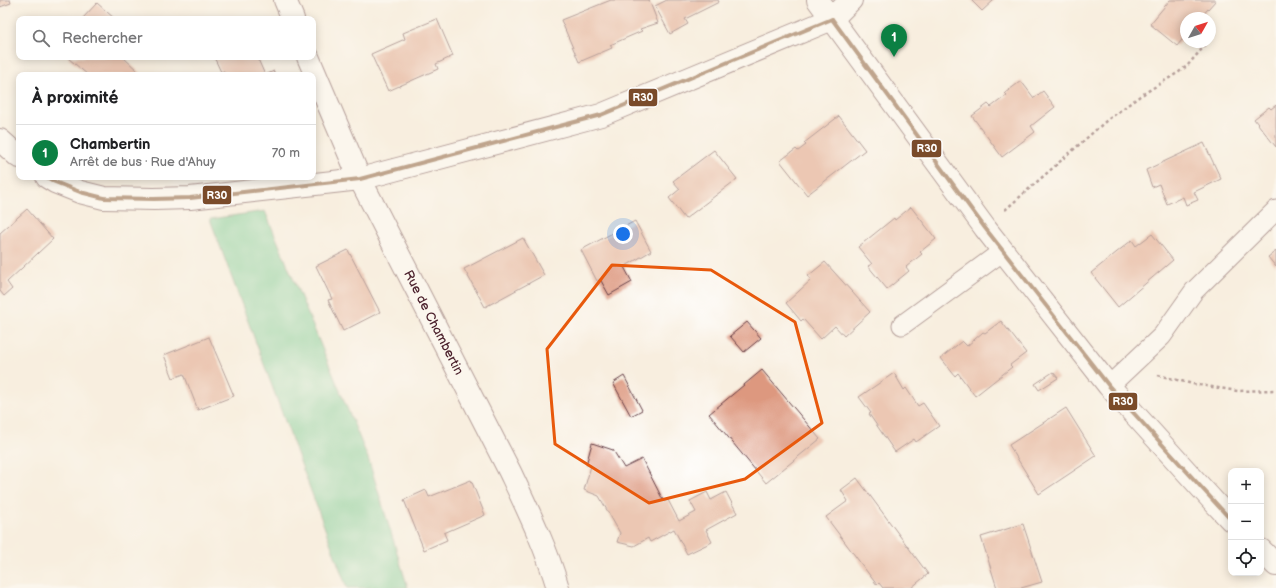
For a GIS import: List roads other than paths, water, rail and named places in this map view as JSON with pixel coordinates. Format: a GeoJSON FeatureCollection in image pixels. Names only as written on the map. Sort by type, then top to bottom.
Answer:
{"type":"FeatureCollection","features":[{"type":"Feature","properties":{"kind":"street"},"geometry":{"type":"LineString","coordinates":[[285,0],[292,16]]}},
{"type":"Feature","properties":{"kind":"street"},"geometry":{"type":"LineString","coordinates":[[818,0],[985,228],[1109,386],[1228,517]]}},
{"type":"Feature","properties":{"kind":"street"},"geometry":{"type":"LineString","coordinates":[[52,180],[80,192],[104,198],[154,200],[190,198],[360,179],[601,115],[832,19],[851,0]]}},
{"type":"Feature","properties":{"kind":"street","name":"Rue de Chambertin"},"geometry":{"type":"LineString","coordinates":[[309,60],[314,72]]}},
{"type":"Feature","properties":{"kind":"street","name":"Rue de Chambertin"},"geometry":{"type":"LineString","coordinates":[[316,76],[360,179],[533,519],[551,564],[558,588]]}},
{"type":"Feature","properties":{"kind":"street"},"geometry":{"type":"LineString","coordinates":[[0,140],[16,153]]}},
{"type":"Feature","properties":{"kind":"street"},"geometry":{"type":"LineString","coordinates":[[1264,553],[1276,565]]}},
{"type":"Feature","properties":{"kind":"lane"},"geometry":{"type":"LineString","coordinates":[[1109,386],[1162,336],[1194,290],[1276,210]]}},
{"type":"Feature","properties":{"kind":"lane"},"geometry":{"type":"LineString","coordinates":[[902,325],[1003,251]]}},
{"type":"Feature","properties":{"kind":"place","name":"Chambertin"},"geometry":{"type":"Point","coordinates":[894,57]}}]}
